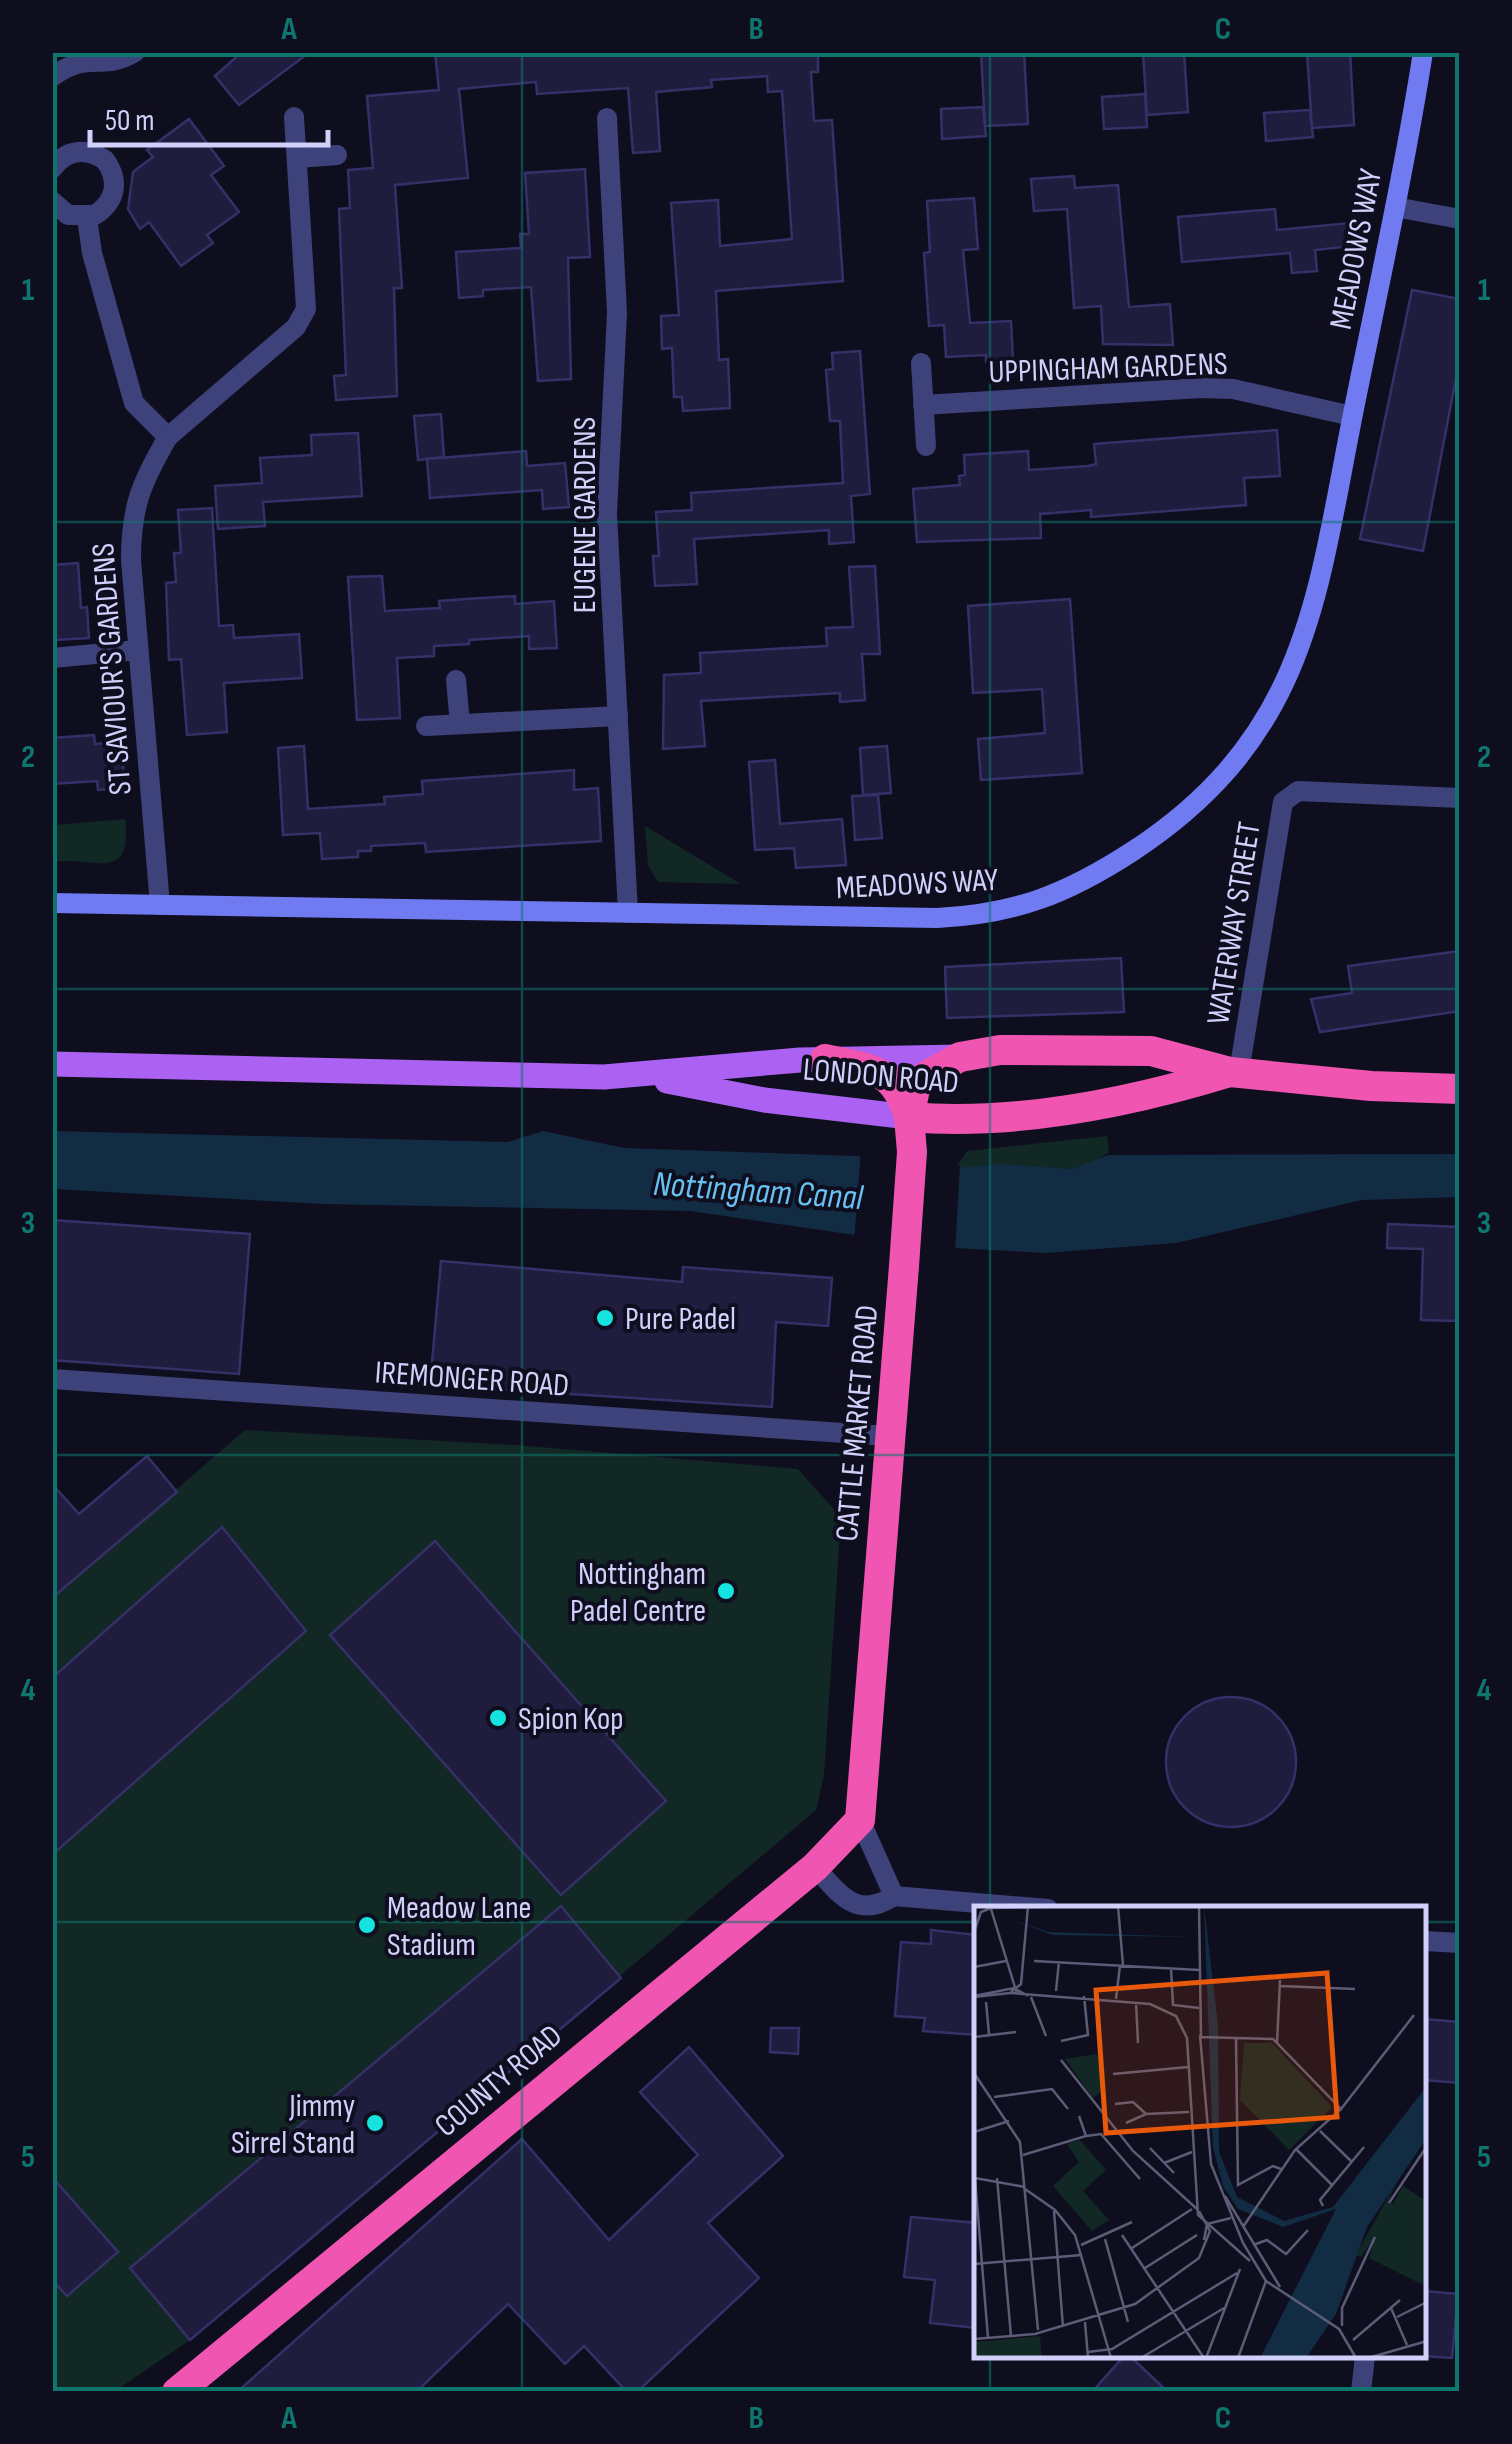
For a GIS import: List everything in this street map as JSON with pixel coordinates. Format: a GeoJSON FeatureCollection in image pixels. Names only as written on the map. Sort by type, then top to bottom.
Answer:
{"type":"FeatureCollection","features":[{"type":"Feature","properties":{"kind":"highway","name":"LONDON ROAD"},"geometry":{"type":"LineString","coordinates":[[960,1057],[1000,1050],[1152,1051],[1235,1072],[1371,1086],[1460,1089]]}},
{"type":"Feature","properties":{"kind":"highway","name":"CATTLE MARKET ROAD"},"geometry":{"type":"LineString","coordinates":[[860,1820],[912,1152],[909,1117],[915,1088],[924,1076],[960,1057]]}},
{"type":"Feature","properties":{"kind":"highway"},"geometry":{"type":"LineString","coordinates":[[825,1059],[874,1069],[891,1078],[902,1092],[909,1117]]}},
{"type":"Feature","properties":{"kind":"highway","name":"LONDON ROAD"},"geometry":{"type":"LineString","coordinates":[[909,1117],[949,1120],[1151,1096],[1235,1072]]}},
{"type":"Feature","properties":{"kind":"highway","name":"COUNTY ROAD"},"geometry":{"type":"LineString","coordinates":[[177,2392],[815,1867],[860,1820]]}},
{"type":"Feature","properties":{"kind":"main road","name":"LONDON ROAD"},"geometry":{"type":"LineString","coordinates":[[52,1064],[642,1077],[742,1063],[960,1057]]}},
{"type":"Feature","properties":{"kind":"main road","name":"LONDON ROAD"},"geometry":{"type":"LineString","coordinates":[[642,1077],[764,1100],[909,1117]]}},
{"type":"Feature","properties":{"kind":"street"},"geometry":{"type":"LineString","coordinates":[[52,76],[75,60],[115,63],[135,52]]}},
{"type":"Feature","properties":{"kind":"street","name":"MEADOWS WAY"},"geometry":{"type":"LineString","coordinates":[[52,904],[937,918],[985,915],[1045,901],[1172,825],[1217,784],[1278,700],[1302,641],[1326,555],[1423,52]]}},
{"type":"Feature","properties":{"kind":"street","name":"ST SAVIOUR'S GARDENS"},"geometry":{"type":"LineString","coordinates":[[160,904],[138,650],[131,515],[138,491],[168,437],[296,327],[306,309],[294,117]]}},
{"type":"Feature","properties":{"kind":"street","name":"EUGENE GARDENS"},"geometry":{"type":"LineString","coordinates":[[608,118],[617,314],[607,514],[628,912]]}},
{"type":"Feature","properties":{"kind":"street"},"geometry":{"type":"LineString","coordinates":[[52,169],[73,152],[96,154],[112,170],[114,192],[102,212],[87,218],[68,215],[52,200]]}},
{"type":"Feature","properties":{"kind":"street"},"geometry":{"type":"LineString","coordinates":[[298,158],[337,156]]}},
{"type":"Feature","properties":{"kind":"street"},"geometry":{"type":"LineString","coordinates":[[1395,207],[1460,219]]}},
{"type":"Feature","properties":{"kind":"street"},"geometry":{"type":"LineString","coordinates":[[87,218],[134,403],[168,437]]}},
{"type":"Feature","properties":{"kind":"street"},"geometry":{"type":"LineString","coordinates":[[921,363],[926,446]]}},
{"type":"Feature","properties":{"kind":"street","name":"UPPINGHAM GARDENS"},"geometry":{"type":"LineString","coordinates":[[923,405],[1201,388],[1233,389],[1352,416]]}},
{"type":"Feature","properties":{"kind":"street"},"geometry":{"type":"LineString","coordinates":[[52,658],[138,650]]}},
{"type":"Feature","properties":{"kind":"street"},"geometry":{"type":"LineString","coordinates":[[456,680],[460,724]]}},
{"type":"Feature","properties":{"kind":"street"},"geometry":{"type":"LineString","coordinates":[[426,726],[618,716]]}},
{"type":"Feature","properties":{"kind":"street","name":"WATERWAY STREET"},"geometry":{"type":"LineString","coordinates":[[1235,1072],[1283,802],[1298,791],[1460,798]]}},
{"type":"Feature","properties":{"kind":"street","name":"IREMONGER ROAD"},"geometry":{"type":"LineString","coordinates":[[52,1380],[888,1436]]}},
{"type":"Feature","properties":{"kind":"street"},"geometry":{"type":"LineString","coordinates":[[860,1820],[894,1896]]}},
{"type":"Feature","properties":{"kind":"street"},"geometry":{"type":"LineString","coordinates":[[815,1867],[846,1902],[860,1908],[877,1907],[894,1896],[1012,1906]]}},
{"type":"Feature","properties":{"kind":"street"},"geometry":{"type":"LineString","coordinates":[[1427,1942],[1460,1944]]}},
{"type":"Feature","properties":{"kind":"street"},"geometry":{"type":"LineString","coordinates":[[1361,2392],[1365,2359]]}},
{"type":"Feature","properties":{"kind":"green space"},"geometry":{"type":"Polygon","coordinates":[[[125,819],[126,840],[116,860],[53,862],[53,825],[125,819]]]}},
{"type":"Feature","properties":{"kind":"green space"},"geometry":{"type":"Polygon","coordinates":[[[645,826],[741,884],[658,882],[648,865],[645,826]]]}},
{"type":"Feature","properties":{"kind":"green space"},"geometry":{"type":"Polygon","coordinates":[[[1107,1136],[1109,1152],[1089,1165],[1072,1169],[955,1168],[967,1151],[1107,1136]]]}},
{"type":"Feature","properties":{"kind":"green space","name":"Meadow Lane Stadium"},"geometry":{"type":"Polygon","coordinates":[[[245,1430],[516,1445],[798,1469],[841,1517],[824,1775],[816,1810],[190,2340],[115,2391],[53,2391],[52,1597],[245,1430]]]}},
{"type":"Feature","properties":{"kind":"water","name":"Nottingham Canal"},"geometry":{"type":"Polygon","coordinates":[[[52,1131],[508,1142],[543,1131],[624,1148],[855,1156],[955,1168],[999,1164],[1072,1169],[1108,1155],[1459,1154],[1460,1197],[1362,1200],[1176,1243],[1045,1253],[938,1247],[690,1211],[323,1204],[53,1189],[52,1131]]]}},
{"type":"Feature","properties":{"kind":"pier"},"geometry":{"type":"Polygon","coordinates":[[[861,1152],[960,1165],[955,1253],[854,1241],[861,1152]]]}},
{"type":"Feature","properties":{"kind":"building"},"geometry":{"type":"Polygon","coordinates":[[[242,52],[310,52],[239,105],[215,76],[242,52]]]}},
{"type":"Feature","properties":{"kind":"building"},"geometry":{"type":"Polygon","coordinates":[[[435,52],[818,52],[818,72],[811,72],[814,121],[832,120],[843,281],[716,291],[719,360],[728,359],[730,408],[683,411],[682,397],[674,397],[672,348],[662,349],[661,316],[679,315],[671,203],[718,200],[720,246],[792,239],[782,91],[768,92],[767,76],[711,80],[712,87],[656,92],[660,151],[633,153],[628,88],[537,94],[536,82],[459,89],[468,178],[395,185],[402,288],[394,288],[397,396],[336,400],[334,376],[346,375],[339,209],[350,208],[348,170],[373,168],[367,96],[439,90],[435,52]]]}},
{"type":"Feature","properties":{"kind":"building"},"geometry":{"type":"Polygon","coordinates":[[[981,52],[1024,52],[1028,124],[985,126],[981,52]]]}},
{"type":"Feature","properties":{"kind":"building"},"geometry":{"type":"Polygon","coordinates":[[[1143,52],[1184,52],[1188,112],[1147,115],[1143,52]]]}},
{"type":"Feature","properties":{"kind":"building"},"geometry":{"type":"Polygon","coordinates":[[[1307,52],[1350,52],[1354,125],[1312,128],[1307,52]]]}},
{"type":"Feature","properties":{"kind":"building"},"geometry":{"type":"Polygon","coordinates":[[[1145,94],[1147,127],[1104,129],[1102,97],[1145,94]]]}},
{"type":"Feature","properties":{"kind":"building"},"geometry":{"type":"Polygon","coordinates":[[[983,107],[986,136],[942,139],[941,109],[983,107]]]}},
{"type":"Feature","properties":{"kind":"building"},"geometry":{"type":"Polygon","coordinates":[[[1310,110],[1313,137],[1266,141],[1264,113],[1310,110]]]}},
{"type":"Feature","properties":{"kind":"building"},"geometry":{"type":"Polygon","coordinates":[[[189,119],[224,166],[211,175],[239,212],[207,235],[213,243],[181,266],[149,222],[140,229],[128,209],[133,172],[153,157],[147,150],[189,119]]]}},
{"type":"Feature","properties":{"kind":"building"},"geometry":{"type":"Polygon","coordinates":[[[585,169],[590,257],[568,258],[571,379],[538,381],[531,287],[483,290],[483,296],[459,298],[456,252],[521,248],[520,234],[529,234],[525,173],[585,169]]]}},
{"type":"Feature","properties":{"kind":"building"},"geometry":{"type":"Polygon","coordinates":[[[1074,176],[1075,188],[1118,185],[1129,307],[1170,304],[1173,345],[1103,344],[1101,306],[1074,308],[1067,209],[1034,211],[1031,179],[1074,176]]]}},
{"type":"Feature","properties":{"kind":"building"},"geometry":{"type":"Polygon","coordinates":[[[974,198],[978,249],[963,250],[970,323],[1011,321],[1013,361],[986,362],[986,355],[946,357],[944,325],[929,326],[924,253],[930,252],[927,201],[974,198]]]}},
{"type":"Feature","properties":{"kind":"building"},"geometry":{"type":"Polygon","coordinates":[[[1275,209],[1277,230],[1350,223],[1352,246],[1315,250],[1317,271],[1292,273],[1290,253],[1182,262],[1178,217],[1275,209]]]}},
{"type":"Feature","properties":{"kind":"building"},"geometry":{"type":"Polygon","coordinates":[[[1412,290],[1460,299],[1460,357],[1423,551],[1360,539],[1412,290]]]}},
{"type":"Feature","properties":{"kind":"building"},"geometry":{"type":"Polygon","coordinates":[[[860,351],[870,494],[851,496],[854,542],[829,544],[829,530],[694,539],[697,584],[655,586],[653,556],[659,556],[656,512],[692,510],[691,493],[843,483],[840,421],[830,421],[826,370],[833,369],[832,353],[860,351]]]}},
{"type":"Feature","properties":{"kind":"building"},"geometry":{"type":"Polygon","coordinates":[[[441,414],[444,457],[418,460],[414,416],[441,414]]]}},
{"type":"Feature","properties":{"kind":"building"},"geometry":{"type":"Polygon","coordinates":[[[1277,430],[1280,476],[1244,478],[1246,505],[1091,517],[1091,510],[1040,514],[1041,538],[917,542],[913,489],[960,485],[959,476],[965,475],[964,455],[1028,451],[1029,470],[1088,466],[1096,464],[1094,444],[1277,430]]]}},
{"type":"Feature","properties":{"kind":"building"},"geometry":{"type":"Polygon","coordinates":[[[358,433],[362,496],[263,502],[265,526],[218,529],[215,486],[262,483],[260,458],[312,455],[311,435],[358,433]]]}},
{"type":"Feature","properties":{"kind":"building"},"geometry":{"type":"Polygon","coordinates":[[[526,451],[527,466],[565,463],[569,507],[543,509],[542,490],[430,498],[427,459],[526,451]]]}},
{"type":"Feature","properties":{"kind":"building"},"geometry":{"type":"Polygon","coordinates":[[[212,508],[219,626],[233,625],[234,638],[299,634],[302,678],[224,683],[227,732],[187,735],[181,659],[169,660],[166,583],[176,582],[174,553],[181,553],[178,510],[212,508]]]}},
{"type":"Feature","properties":{"kind":"building"},"geometry":{"type":"Polygon","coordinates":[[[78,563],[81,608],[87,607],[89,638],[55,640],[52,565],[78,563]]]}},
{"type":"Feature","properties":{"kind":"building"},"geometry":{"type":"Polygon","coordinates":[[[875,566],[880,654],[862,654],[865,700],[840,702],[840,693],[701,701],[705,746],[663,749],[664,675],[701,673],[700,653],[827,646],[826,628],[853,627],[849,567],[875,566]]]}},
{"type":"Feature","properties":{"kind":"building"},"geometry":{"type":"Polygon","coordinates":[[[382,576],[385,611],[440,608],[439,601],[515,596],[515,604],[554,601],[557,648],[529,649],[529,636],[469,640],[469,644],[434,646],[434,656],[397,658],[400,718],[357,720],[348,577],[382,576]]]}},
{"type":"Feature","properties":{"kind":"building"},"geometry":{"type":"Polygon","coordinates":[[[1070,599],[1082,773],[981,780],[978,739],[1045,733],[1042,689],[973,693],[968,606],[1070,599]]]}},
{"type":"Feature","properties":{"kind":"building"},"geometry":{"type":"Polygon","coordinates":[[[94,735],[95,744],[121,742],[125,788],[98,790],[97,781],[52,784],[52,738],[94,735]]]}},
{"type":"Feature","properties":{"kind":"building"},"geometry":{"type":"Polygon","coordinates":[[[304,746],[308,809],[385,804],[384,797],[423,794],[422,781],[574,770],[574,790],[598,788],[601,841],[426,852],[425,843],[371,846],[371,851],[358,851],[358,857],[322,859],[320,833],[283,835],[278,748],[304,746]]]}},
{"type":"Feature","properties":{"kind":"building"},"geometry":{"type":"Polygon","coordinates":[[[887,746],[891,793],[863,795],[860,748],[887,746]]]}},
{"type":"Feature","properties":{"kind":"building"},"geometry":{"type":"Polygon","coordinates":[[[775,760],[780,824],[842,819],[846,865],[796,868],[794,848],[755,850],[749,762],[775,760]]]}},
{"type":"Feature","properties":{"kind":"building"},"geometry":{"type":"Polygon","coordinates":[[[878,795],[882,838],[855,840],[852,796],[878,795]]]}},
{"type":"Feature","properties":{"kind":"building"},"geometry":{"type":"Polygon","coordinates":[[[1460,951],[1460,1011],[1320,1032],[1311,999],[1352,993],[1348,966],[1460,951]]]}},
{"type":"Feature","properties":{"kind":"building"},"geometry":{"type":"Polygon","coordinates":[[[1121,958],[1124,1012],[947,1018],[945,967],[1121,958]]]}},
{"type":"Feature","properties":{"kind":"building"},"geometry":{"type":"Polygon","coordinates":[[[52,1220],[250,1234],[239,1374],[52,1360],[52,1220]]]}},
{"type":"Feature","properties":{"kind":"building"},"geometry":{"type":"Polygon","coordinates":[[[1388,1224],[1460,1227],[1460,1321],[1421,1320],[1423,1249],[1387,1248],[1388,1224]]]}},
{"type":"Feature","properties":{"kind":"building","name":"Pure Padel"},"geometry":{"type":"Polygon","coordinates":[[[441,1261],[682,1282],[683,1267],[832,1278],[828,1326],[776,1322],[772,1407],[430,1385],[441,1261]]]}},
{"type":"Feature","properties":{"kind":"building"},"geometry":{"type":"Polygon","coordinates":[[[147,1456],[177,1492],[52,1598],[52,1484],[79,1514],[147,1456]]]}},
{"type":"Feature","properties":{"kind":"building"},"geometry":{"type":"Polygon","coordinates":[[[222,1527],[306,1631],[52,1855],[52,1678],[222,1527]]]}},
{"type":"Feature","properties":{"kind":"building","name":"Spion Kop"},"geometry":{"type":"Polygon","coordinates":[[[435,1541],[666,1801],[561,1895],[330,1635],[435,1541]]]}},
{"type":"Feature","properties":{"kind":"building"},"geometry":{"type":"Polygon","coordinates":[[[1231,1697],[1256,1702],[1277,1716],[1291,1737],[1296,1762],[1291,1787],[1277,1808],[1256,1822],[1231,1827],[1206,1822],[1185,1808],[1171,1787],[1166,1762],[1171,1737],[1185,1716],[1206,1702],[1231,1697]]]}},
{"type":"Feature","properties":{"kind":"building","name":"Jimmy Sirrel Stand"},"geometry":{"type":"Polygon","coordinates":[[[561,1906],[621,1978],[190,2340],[130,2268],[561,1906]]]}},
{"type":"Feature","properties":{"kind":"building"},"geometry":{"type":"Polygon","coordinates":[[[931,1930],[974,1935],[974,2035],[923,2031],[925,2018],[895,2016],[901,1942],[931,1944],[931,1930]]]}},
{"type":"Feature","properties":{"kind":"building"},"geometry":{"type":"Polygon","coordinates":[[[1427,2019],[1460,2022],[1460,2083],[1427,2080],[1427,2019]]]}},
{"type":"Feature","properties":{"kind":"building"},"geometry":{"type":"Polygon","coordinates":[[[771,2028],[799,2028],[798,2054],[770,2052],[771,2028]]]}},
{"type":"Feature","properties":{"kind":"building"},"geometry":{"type":"Polygon","coordinates":[[[689,2047],[783,2156],[708,2223],[759,2278],[637,2392],[627,2392],[584,2346],[565,2364],[508,2304],[416,2392],[237,2392],[522,2139],[609,2240],[698,2155],[640,2092],[689,2047]]]}},
{"type":"Feature","properties":{"kind":"building"},"geometry":{"type":"Polygon","coordinates":[[[52,2177],[118,2252],[67,2296],[52,2280],[52,2177]]]}},
{"type":"Feature","properties":{"kind":"building"},"geometry":{"type":"Polygon","coordinates":[[[911,2217],[974,2223],[974,2328],[930,2323],[935,2280],[904,2277],[911,2217]]]}},
{"type":"Feature","properties":{"kind":"building"},"geometry":{"type":"Polygon","coordinates":[[[1427,2291],[1458,2294],[1452,2358],[1427,2356],[1427,2291]]]}},
{"type":"Feature","properties":{"kind":"building"},"geometry":{"type":"Polygon","coordinates":[[[1121,2359],[1133,2359],[1168,2392],[1092,2392],[1121,2359]]]}},
{"type":"Feature","properties":{"kind":"place","name":"Pure Padel"},"geometry":{"type":"Point","coordinates":[605,1318]}},
{"type":"Feature","properties":{"kind":"place","name":"Nottingham Padel Centre"},"geometry":{"type":"Point","coordinates":[726,1591]}},
{"type":"Feature","properties":{"kind":"place","name":"Spion Kop"},"geometry":{"type":"Point","coordinates":[498,1718]}},
{"type":"Feature","properties":{"kind":"place","name":"Meadow Lane Stadium"},"geometry":{"type":"Point","coordinates":[367,1925]}},
{"type":"Feature","properties":{"kind":"place","name":"Jimmy Sirrel Stand"},"geometry":{"type":"Point","coordinates":[375,2123]}}]}
